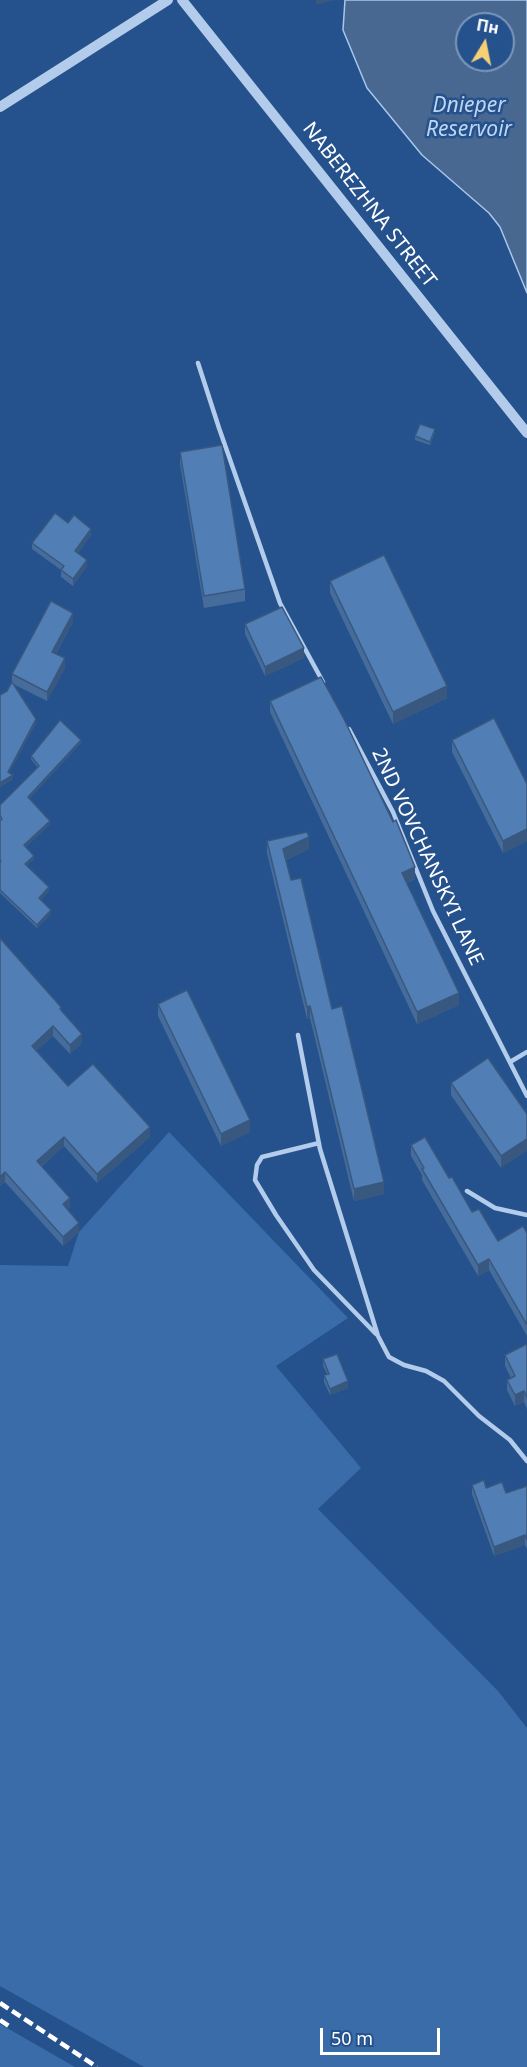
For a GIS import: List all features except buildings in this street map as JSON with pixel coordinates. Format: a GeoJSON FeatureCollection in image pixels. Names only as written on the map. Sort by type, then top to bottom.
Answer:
{"type":"FeatureCollection","features":[{"type":"Feature","properties":{"kind":"street"},"geometry":{"type":"LineString","coordinates":[[0,107],[168,0]]}},
{"type":"Feature","properties":{"kind":"street","name":"NABEREZHNA STREET"},"geometry":{"type":"LineString","coordinates":[[182,0],[527,433]]}},
{"type":"Feature","properties":{"kind":"lane"},"geometry":{"type":"LineString","coordinates":[[198,363],[280,603],[326,686]]}},
{"type":"Feature","properties":{"kind":"lane","name":"2ND VOVCHANSKYI LANE"},"geometry":{"type":"LineString","coordinates":[[348,728],[393,812],[433,911],[527,1096]]}},
{"type":"Feature","properties":{"kind":"lane"},"geometry":{"type":"LineString","coordinates":[[298,1035],[319,1143],[378,1336],[389,1357],[404,1365],[426,1371],[444,1381],[479,1416],[510,1440],[527,1461]]}},
{"type":"Feature","properties":{"kind":"lane"},"geometry":{"type":"LineString","coordinates":[[510,1062],[527,1052]]}},
{"type":"Feature","properties":{"kind":"lane"},"geometry":{"type":"LineString","coordinates":[[319,1143],[262,1157],[257,1165],[255,1180],[314,1270],[378,1336]]}},
{"type":"Feature","properties":{"kind":"lane"},"geometry":{"type":"LineString","coordinates":[[467,1191],[495,1208],[527,1215]]}},
{"type":"Feature","properties":{"kind":"shaded area"},"geometry":{"type":"Polygon","coordinates":[[[169,1132],[348,1318],[276,1366],[361,1468],[318,1509],[498,1691],[527,1728],[527,2067],[144,2067],[0,1986],[0,1265],[68,1266],[79,1232],[169,1132]]]}},
{"type":"Feature","properties":{"kind":"shaded area"},"geometry":{"type":"Polygon","coordinates":[[[0,2024],[75,2067],[0,2067],[0,2024]]]}},
{"type":"Feature","properties":{"kind":"water","name":"Dnieper Reservoir"},"geometry":{"type":"Polygon","coordinates":[[[345,0],[527,0],[527,293],[500,227],[489,213],[422,155],[367,88],[343,30],[345,0]]]}},
{"type":"Feature","properties":{"kind":"railway"},"geometry":{"type":"LineString","coordinates":[[0,2003],[97,2067]]}},
{"type":"Feature","properties":{"kind":"railway"},"geometry":{"type":"LineString","coordinates":[[0,2020],[9,2026]]}}]}
